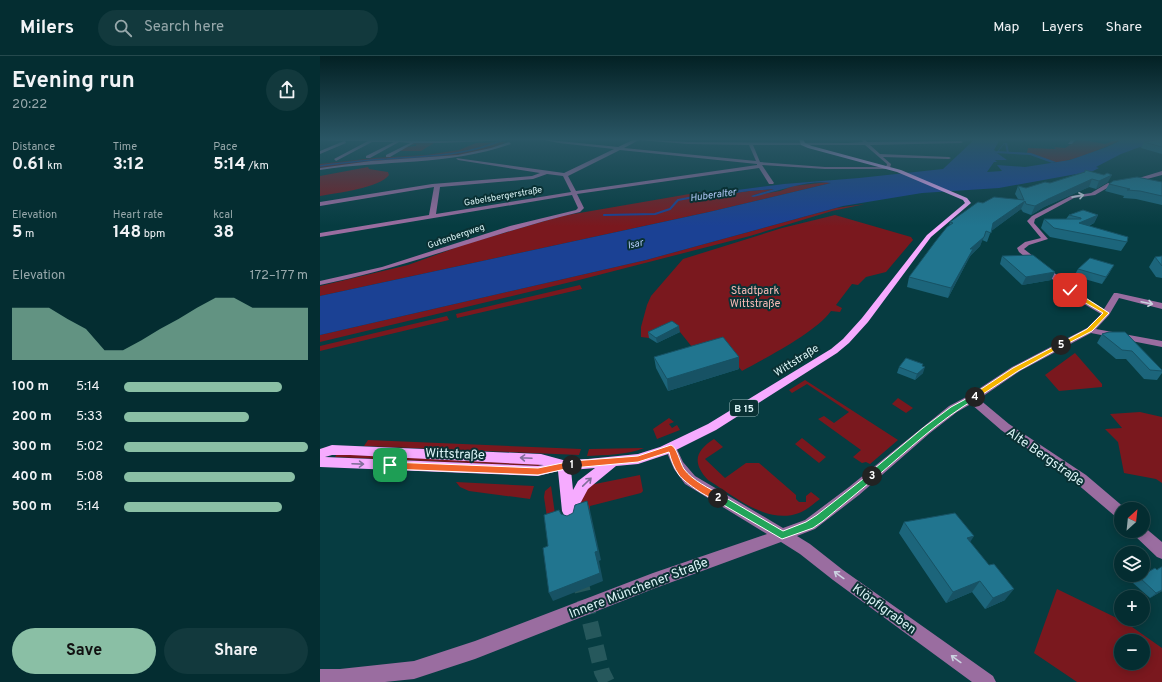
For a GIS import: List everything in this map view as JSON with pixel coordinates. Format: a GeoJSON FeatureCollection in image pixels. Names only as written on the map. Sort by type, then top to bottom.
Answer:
{"type":"FeatureCollection","features":[{"type":"Feature","properties":{"kind":"main road","name":"Wittstraße"},"geometry":{"type":"LineString","coordinates":[[320,460],[321,462],[358,465],[538,471],[564,465],[638,459],[671,448],[712,427],[815,364],[846,341],[865,320],[927,238],[946,220],[967,205],[968,202],[965,199],[904,173],[889,168]]}},
{"type":"Feature","properties":{"kind":"main road","name":"Wittstraße"},"geometry":{"type":"LineString","coordinates":[[320,454],[332,450],[541,459],[564,465]]}},
{"type":"Feature","properties":{"kind":"main road"},"geometry":{"type":"LineString","coordinates":[[564,465],[569,513],[583,485],[612,462]]}},
{"type":"Feature","properties":{"kind":"street"},"geometry":{"type":"LineString","coordinates":[[520,168],[565,174],[577,168]]}},
{"type":"Feature","properties":{"kind":"street","name":"Gabelsbergerstraße"},"geometry":{"type":"LineString","coordinates":[[320,235],[574,193],[739,168]]}},
{"type":"Feature","properties":{"kind":"street"},"geometry":{"type":"LineString","coordinates":[[762,168],[772,183]]}},
{"type":"Feature","properties":{"kind":"street"},"geometry":{"type":"LineString","coordinates":[[320,204],[437,186],[533,177],[547,172]]}},
{"type":"Feature","properties":{"kind":"street"},"geometry":{"type":"LineString","coordinates":[[1129,182],[1162,173]]}},
{"type":"Feature","properties":{"kind":"street"},"geometry":{"type":"LineString","coordinates":[[565,174],[574,193]]}},
{"type":"Feature","properties":{"kind":"street"},"geometry":{"type":"LineString","coordinates":[[1106,313],[1082,299],[1021,251],[1020,248],[1024,244],[1045,238],[1032,225],[1030,221],[1033,218],[1073,197],[1093,194],[1108,185],[1122,183]]}},
{"type":"Feature","properties":{"kind":"street"},"geometry":{"type":"LineString","coordinates":[[432,217],[437,186]]}},
{"type":"Feature","properties":{"kind":"street","name":"Gutenbergweg"},"geometry":{"type":"LineString","coordinates":[[320,283],[404,263],[508,228],[539,219],[578,211],[580,208],[574,193]]}},
{"type":"Feature","properties":{"kind":"street"},"geometry":{"type":"LineString","coordinates":[[320,199],[338,195],[358,197]]}},
{"type":"Feature","properties":{"kind":"street","name":"Innere Münchener Straße"},"geometry":{"type":"LineString","coordinates":[[320,678],[340,678],[414,670],[475,650],[653,581],[810,525],[953,409],[972,399],[1016,369],[1090,330],[1106,313],[1117,295],[1162,306]]}},
{"type":"Feature","properties":{"kind":"street"},"geometry":{"type":"LineString","coordinates":[[1090,330],[1162,344]]}},
{"type":"Feature","properties":{"kind":"street","name":"Alte Bergstraße"},"geometry":{"type":"LineString","coordinates":[[972,399],[1004,427],[1081,479],[1114,507]]}},
{"type":"Feature","properties":{"kind":"street","name":"Klöpflgraben"},"geometry":{"type":"LineString","coordinates":[[671,448],[678,465],[690,480],[805,549],[838,575],[987,682]]}},
{"type":"Feature","properties":{"kind":"street"},"geometry":{"type":"LineString","coordinates":[[1147,538],[1162,552]]}},
{"type":"Feature","properties":{"kind":"green space"},"geometry":{"type":"Polygon","coordinates":[[[362,168],[388,172],[389,175],[384,180],[367,187],[320,196],[320,176],[362,168]]]}},
{"type":"Feature","properties":{"kind":"green space"},"geometry":{"type":"Polygon","coordinates":[[[828,182],[831,183],[709,212],[320,296],[320,286],[408,265],[466,244],[562,216],[701,192],[696,196],[701,198],[774,189],[751,196],[780,191],[793,186],[828,182]]]}},
{"type":"Feature","properties":{"kind":"green space"},"geometry":{"type":"Polygon","coordinates":[[[865,204],[832,211],[750,236],[579,280],[320,342],[320,335],[646,260],[836,208],[865,204]]]}},
{"type":"Feature","properties":{"kind":"green space","name":"Stadtpark Wittstraße"},"geometry":{"type":"Polygon","coordinates":[[[835,215],[911,237],[913,240],[886,272],[866,277],[858,285],[852,284],[836,305],[842,308],[840,312],[831,311],[814,328],[790,344],[742,371],[724,349],[696,352],[680,332],[672,327],[649,338],[641,337],[641,327],[651,296],[683,259],[782,228],[835,215]]]}},
{"type":"Feature","properties":{"kind":"green space"},"geometry":{"type":"Polygon","coordinates":[[[580,285],[582,289],[457,318],[456,314],[580,285]]]}},
{"type":"Feature","properties":{"kind":"green space"},"geometry":{"type":"Polygon","coordinates":[[[447,316],[449,320],[320,351],[320,346],[447,316]]]}},
{"type":"Feature","properties":{"kind":"green space"},"geometry":{"type":"Polygon","coordinates":[[[1075,353],[1102,384],[1102,387],[1059,391],[1045,375],[1075,353]]]}},
{"type":"Feature","properties":{"kind":"green space"},"geometry":{"type":"Polygon","coordinates":[[[805,380],[898,440],[870,464],[866,462],[862,463],[853,457],[861,450],[818,419],[824,416],[834,423],[849,412],[807,384],[792,393],[789,390],[805,380]]]}},
{"type":"Feature","properties":{"kind":"green space"},"geometry":{"type":"Polygon","coordinates":[[[898,398],[913,408],[906,413],[892,404],[898,398]]]}},
{"type":"Feature","properties":{"kind":"green space"},"geometry":{"type":"Polygon","coordinates":[[[1140,412],[1162,417],[1162,483],[1156,479],[1124,473],[1118,442],[1105,429],[1122,428],[1110,414],[1140,412]]]}},
{"type":"Feature","properties":{"kind":"green space"},"geometry":{"type":"Polygon","coordinates":[[[669,418],[674,422],[669,424],[672,428],[677,425],[680,430],[657,439],[653,429],[669,418]]]}},
{"type":"Feature","properties":{"kind":"green space"},"geometry":{"type":"Polygon","coordinates":[[[802,438],[826,457],[819,463],[795,444],[802,438]]]}},
{"type":"Feature","properties":{"kind":"green space"},"geometry":{"type":"Polygon","coordinates":[[[714,439],[723,447],[705,459],[725,478],[746,463],[759,463],[796,495],[796,499],[799,502],[806,502],[806,496],[811,492],[820,499],[802,512],[787,516],[763,512],[740,501],[708,480],[700,468],[698,458],[700,453],[703,448],[714,439]]]}},
{"type":"Feature","properties":{"kind":"green space"},"geometry":{"type":"Polygon","coordinates":[[[368,440],[581,449],[579,455],[364,446],[368,440]]]}},
{"type":"Feature","properties":{"kind":"green space"},"geometry":{"type":"Polygon","coordinates":[[[644,448],[624,453],[587,456],[589,449],[644,448]]]}},
{"type":"Feature","properties":{"kind":"green space"},"geometry":{"type":"Polygon","coordinates":[[[337,454],[540,464],[541,465],[335,457],[337,454]]]}},
{"type":"Feature","properties":{"kind":"green space"},"geometry":{"type":"Polygon","coordinates":[[[640,475],[643,491],[641,493],[590,506],[590,510],[582,513],[580,499],[590,485],[640,475]]]}},
{"type":"Feature","properties":{"kind":"green space"},"geometry":{"type":"Polygon","coordinates":[[[456,482],[534,486],[530,499],[469,491],[460,487],[456,482]]]}},
{"type":"Feature","properties":{"kind":"green space"},"geometry":{"type":"Polygon","coordinates":[[[551,486],[556,521],[548,524],[544,497],[545,491],[551,486]]]}},
{"type":"Feature","properties":{"kind":"green space"},"geometry":{"type":"Polygon","coordinates":[[[1057,589],[1114,617],[1114,626],[1131,626],[1142,634],[1114,634],[1114,670],[1150,670],[1150,640],[1162,648],[1162,682],[1077,682],[1034,653],[1057,589]]]}},
{"type":"Feature","properties":{"kind":"water","name":"Isar"},"geometry":{"type":"Polygon","coordinates":[[[990,168],[987,172],[1002,171],[1000,168],[1099,168],[1093,171],[999,188],[922,193],[843,206],[646,260],[320,335],[320,296],[709,212],[831,183],[822,182],[802,184],[753,197],[751,196],[774,189],[701,198],[695,196],[784,184],[943,169],[990,168]]]}},
{"type":"Feature","properties":{"kind":"building"},"geometry":{"type":"Polygon","coordinates":[[[1085,170],[1104,175],[1107,173],[1112,175],[1099,181],[1092,179],[1035,206],[1026,204],[1025,201],[993,223],[991,233],[986,231],[984,237],[970,249],[973,249],[951,288],[909,277],[947,227],[953,223],[950,222],[978,202],[983,203],[994,197],[1024,200],[1018,186],[1026,188],[1045,182],[1050,183],[1085,172],[1085,170]]]}},
{"type":"Feature","properties":{"kind":"building"},"geometry":{"type":"Polygon","coordinates":[[[1137,177],[1162,182],[1162,196],[1140,191],[1127,190],[1130,189],[1109,184],[1113,181],[1137,177]]]}},
{"type":"Feature","properties":{"kind":"building"},"geometry":{"type":"Polygon","coordinates":[[[1083,210],[1098,215],[1079,223],[1128,237],[1127,242],[1054,228],[1044,219],[1081,219],[1069,215],[1083,210]]]}},
{"type":"Feature","properties":{"kind":"building"},"geometry":{"type":"Polygon","coordinates":[[[1033,255],[1055,272],[1026,277],[1002,256],[1033,255]]]}},
{"type":"Feature","properties":{"kind":"building"},"geometry":{"type":"Polygon","coordinates":[[[1162,256],[1162,266],[1155,257],[1162,256]]]}},
{"type":"Feature","properties":{"kind":"building"},"geometry":{"type":"Polygon","coordinates":[[[1090,258],[1114,265],[1106,277],[1078,269],[1090,258]]]}},
{"type":"Feature","properties":{"kind":"building"},"geometry":{"type":"Polygon","coordinates":[[[672,321],[679,326],[656,338],[648,332],[672,321]]]}},
{"type":"Feature","properties":{"kind":"building"},"geometry":{"type":"Polygon","coordinates":[[[1109,332],[1125,332],[1162,371],[1150,370],[1132,351],[1122,350],[1102,334],[1109,332]]]}},
{"type":"Feature","properties":{"kind":"building"},"geometry":{"type":"Polygon","coordinates":[[[723,337],[739,357],[667,379],[654,357],[723,337]]]}},
{"type":"Feature","properties":{"kind":"building"},"geometry":{"type":"Polygon","coordinates":[[[906,358],[923,364],[922,366],[925,367],[917,374],[899,367],[906,358]]]}},
{"type":"Feature","properties":{"kind":"building"},"geometry":{"type":"Polygon","coordinates":[[[587,501],[598,551],[595,552],[600,573],[549,593],[543,548],[548,546],[544,515],[559,510],[561,514],[567,516],[573,513],[575,505],[587,501]]]}},
{"type":"Feature","properties":{"kind":"building"},"geometry":{"type":"Polygon","coordinates":[[[955,513],[974,536],[967,538],[989,565],[994,564],[1014,589],[993,598],[980,581],[953,592],[904,522],[955,513]]]}},
{"type":"Feature","properties":{"kind":"building"},"geometry":{"type":"Polygon","coordinates":[[[1162,567],[1162,590],[1156,593],[1144,582],[1150,582],[1150,571],[1155,568],[1157,570],[1162,567]]]}},
{"type":"Feature","properties":{"kind":"waterway","name":"Huberalter"},"geometry":{"type":"LineString","coordinates":[[604,215],[655,214],[670,209],[678,200],[699,196]]}},
{"type":"Feature","properties":{"kind":"tunnel"},"geometry":{"type":"LineString","coordinates":[[579,576],[602,672],[607,682]]}},
{"type":"Feature","properties":{"kind":"route"},"geometry":{"type":"LineString","coordinates":[[390,465],[538,471],[564,465],[638,459],[651,456],[671,448],[674,458],[682,472],[690,480],[782,535],[810,525],[820,518],[953,409],[972,399],[1016,369],[1090,330],[1106,313],[1070,290]]}}]}
